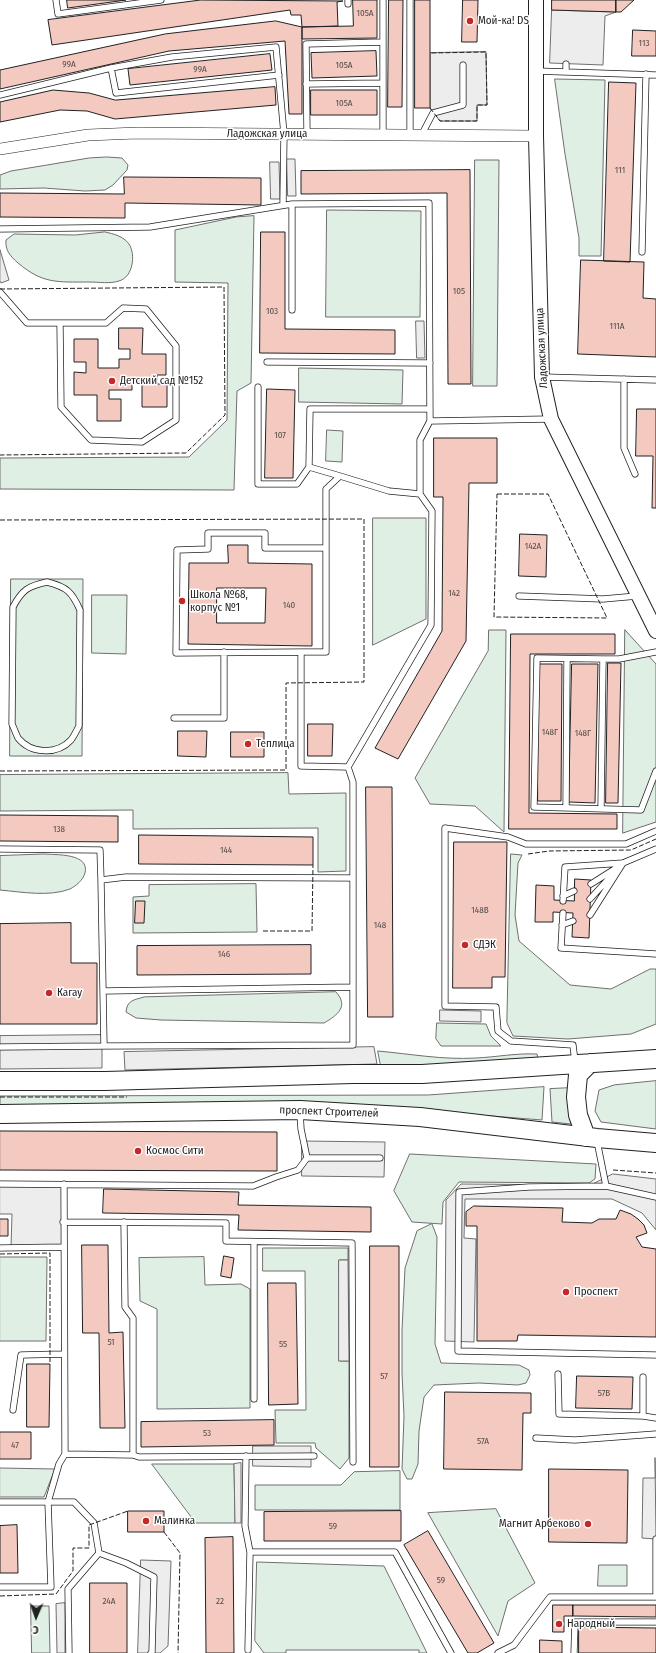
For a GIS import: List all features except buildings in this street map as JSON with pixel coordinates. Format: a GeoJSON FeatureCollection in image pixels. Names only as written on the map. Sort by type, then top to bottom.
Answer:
{"type":"FeatureCollection","features":[{"type":"Feature","properties":{"kind":"main road"},"geometry":{"type":"LineString","coordinates":[[0,1081],[105,1081],[353,1074],[422,1074],[656,1059]]}},
{"type":"Feature","properties":{"kind":"main road"},"geometry":{"type":"LineString","coordinates":[[582,1064],[578,1075],[576,1097],[578,1115],[591,1138]]}},
{"type":"Feature","properties":{"kind":"main road","name":"проспект Строителей"},"geometry":{"type":"LineString","coordinates":[[0,1114],[300,1110],[420,1117],[591,1138],[656,1143]]}},
{"type":"Feature","properties":{"kind":"street","name":"Ладожская улица"},"geometry":{"type":"LineString","coordinates":[[536,0],[536,136],[542,377],[551,419],[639,595],[649,611],[656,630]]}},
{"type":"Feature","properties":{"kind":"street","name":"Ладожская улица"},"geometry":{"type":"LineString","coordinates":[[0,149],[88,135],[137,133],[536,136]]}},
{"type":"Feature","properties":{"kind":"lane"},"geometry":{"type":"LineString","coordinates":[[56,0],[58,14],[161,0]]}},
{"type":"Feature","properties":{"kind":"lane"},"geometry":{"type":"LineString","coordinates":[[383,0],[383,134]]}},
{"type":"Feature","properties":{"kind":"lane"},"geometry":{"type":"LineString","coordinates":[[410,0],[410,134]]}},
{"type":"Feature","properties":{"kind":"lane"},"geometry":{"type":"LineString","coordinates":[[307,134],[306,44],[382,42]]}},
{"type":"Feature","properties":{"kind":"lane"},"geometry":{"type":"LineString","coordinates":[[0,95],[111,68],[172,57],[276,47],[284,134],[283,205]]}},
{"type":"Feature","properties":{"kind":"lane"},"geometry":{"type":"LineString","coordinates":[[566,64],[566,72]]}},
{"type":"Feature","properties":{"kind":"lane"},"geometry":{"type":"LineString","coordinates":[[422,134],[433,112],[463,105],[463,65]]}},
{"type":"Feature","properties":{"kind":"lane"},"geometry":{"type":"LineString","coordinates":[[111,68],[116,93],[279,75]]}},
{"type":"Feature","properties":{"kind":"lane"},"geometry":{"type":"LineString","coordinates":[[535,71],[656,75]]}},
{"type":"Feature","properties":{"kind":"lane"},"geometry":{"type":"LineString","coordinates":[[642,252],[646,74]]}},
{"type":"Feature","properties":{"kind":"lane"},"geometry":{"type":"LineString","coordinates":[[306,84],[383,83]]}},
{"type":"Feature","properties":{"kind":"lane"},"geometry":{"type":"LineString","coordinates":[[0,228],[150,227],[292,204],[429,203],[430,421],[420,440],[420,494],[432,511],[431,625],[348,767],[353,782],[353,1046],[0,1047]]}},
{"type":"Feature","properties":{"kind":"lane"},"geometry":{"type":"LineString","coordinates":[[292,204],[292,310]]}},
{"type":"Feature","properties":{"kind":"lane"},"geometry":{"type":"LineString","coordinates":[[0,292],[27,323],[106,323],[123,308],[146,308],[176,346],[176,420],[142,442],[91,440],[61,407],[60,324]]}},
{"type":"Feature","properties":{"kind":"lane"},"geometry":{"type":"LineString","coordinates":[[267,362],[430,363]]}},
{"type":"Feature","properties":{"kind":"lane"},"geometry":{"type":"LineString","coordinates":[[542,377],[656,380]]}},
{"type":"Feature","properties":{"kind":"lane"},"geometry":{"type":"LineString","coordinates":[[624,379],[624,448],[635,474]]}},
{"type":"Feature","properties":{"kind":"lane"},"geometry":{"type":"LineString","coordinates":[[258,387],[258,484],[297,484],[309,467],[310,409],[429,408]]}},
{"type":"Feature","properties":{"kind":"lane"},"geometry":{"type":"LineString","coordinates":[[430,421],[551,419]]}},
{"type":"Feature","properties":{"kind":"lane"},"geometry":{"type":"LineString","coordinates":[[309,467],[389,491],[420,494]]}},
{"type":"Feature","properties":{"kind":"lane"},"geometry":{"type":"LineString","coordinates":[[326,548],[265,548],[265,533],[208,533],[208,548],[177,550],[176,652],[326,652],[326,548],[326,489],[340,476]]}},
{"type":"Feature","properties":{"kind":"lane"},"geometry":{"type":"LineString","coordinates":[[47,582],[62,586],[68,591],[73,596],[80,610],[79,726],[71,740],[59,748],[44,751],[30,748],[18,738],[12,724],[13,607],[20,594],[32,585],[47,582]]}},
{"type":"Feature","properties":{"kind":"lane"},"geometry":{"type":"LineString","coordinates":[[519,596],[603,599],[639,595]]}},
{"type":"Feature","properties":{"kind":"lane"},"geometry":{"type":"LineString","coordinates":[[174,718],[224,718],[224,652]]}},
{"type":"Feature","properties":{"kind":"lane"},"geometry":{"type":"LineString","coordinates":[[300,652],[301,766],[348,767]]}},
{"type":"Feature","properties":{"kind":"lane"},"geometry":{"type":"LineString","coordinates":[[656,652],[620,659],[537,658],[534,806],[641,810],[656,771]]}},
{"type":"Feature","properties":{"kind":"lane"},"geometry":{"type":"LineString","coordinates":[[566,807],[567,659]]}},
{"type":"Feature","properties":{"kind":"lane"},"geometry":{"type":"LineString","coordinates":[[600,808],[603,659]]}},
{"type":"Feature","properties":{"kind":"lane"},"geometry":{"type":"LineString","coordinates":[[582,1064],[573,1045],[511,1041],[498,1031],[496,1007],[445,1006],[445,828],[508,837],[526,844],[626,844],[656,831]]}},
{"type":"Feature","properties":{"kind":"lane"},"geometry":{"type":"LineString","coordinates":[[0,849],[100,850],[104,1046]]}},
{"type":"Feature","properties":{"kind":"lane"},"geometry":{"type":"LineString","coordinates":[[591,884],[623,863],[656,849]]}},
{"type":"Feature","properties":{"kind":"lane"},"geometry":{"type":"LineString","coordinates":[[574,892],[563,898],[565,867],[623,863]]}},
{"type":"Feature","properties":{"kind":"lane"},"geometry":{"type":"LineString","coordinates":[[590,899],[623,863]]}},
{"type":"Feature","properties":{"kind":"lane"},"geometry":{"type":"LineString","coordinates":[[590,915],[623,863]]}},
{"type":"Feature","properties":{"kind":"lane"},"geometry":{"type":"LineString","coordinates":[[101,880],[126,878],[353,878]]}},
{"type":"Feature","properties":{"kind":"lane"},"geometry":{"type":"LineString","coordinates":[[563,913],[561,948],[656,954]]}},
{"type":"Feature","properties":{"kind":"lane"},"geometry":{"type":"LineString","coordinates":[[562,925],[573,921]]}},
{"type":"Feature","properties":{"kind":"lane"},"geometry":{"type":"LineString","coordinates":[[103,991],[353,987]]}},
{"type":"Feature","properties":{"kind":"lane"},"geometry":{"type":"LineString","coordinates":[[0,1184],[253,1186],[298,1170],[307,1158],[301,1129],[300,1110]]}},
{"type":"Feature","properties":{"kind":"lane"},"geometry":{"type":"LineString","coordinates":[[591,1138],[606,1186]]}},
{"type":"Feature","properties":{"kind":"lane"},"geometry":{"type":"LineString","coordinates":[[307,1158],[380,1158]]}},
{"type":"Feature","properties":{"kind":"lane"},"geometry":{"type":"LineString","coordinates":[[0,1587],[51,1587],[48,1502],[59,1464],[65,1454],[63,1247],[64,1184]]}},
{"type":"Feature","properties":{"kind":"lane"},"geometry":{"type":"LineString","coordinates":[[656,1197],[606,1186],[459,1192],[458,1351],[656,1354]]}},
{"type":"Feature","properties":{"kind":"lane"},"geometry":{"type":"LineString","coordinates":[[63,1222],[226,1223],[226,1241],[352,1243],[353,1462]]}},
{"type":"Feature","properties":{"kind":"lane"},"geometry":{"type":"LineString","coordinates":[[124,1222],[125,1307],[133,1318],[133,1455]]}},
{"type":"Feature","properties":{"kind":"lane"},"geometry":{"type":"LineString","coordinates":[[254,1242],[254,1399]]}},
{"type":"Feature","properties":{"kind":"lane"},"geometry":{"type":"LineString","coordinates":[[0,1248],[63,1247]]}},
{"type":"Feature","properties":{"kind":"lane"},"geometry":{"type":"LineString","coordinates":[[13,1410],[21,1355],[64,1354]]}},
{"type":"Feature","properties":{"kind":"lane"},"geometry":{"type":"LineString","coordinates":[[558,1374],[559,1414],[643,1416],[656,1418]]}},
{"type":"Feature","properties":{"kind":"lane"},"geometry":{"type":"LineString","coordinates":[[643,1416],[644,1378]]}},
{"type":"Feature","properties":{"kind":"lane"},"geometry":{"type":"LineString","coordinates":[[536,1438],[575,1440],[656,1434]]}},
{"type":"Feature","properties":{"kind":"lane"},"geometry":{"type":"LineString","coordinates":[[65,1454],[133,1455],[139,1457],[314,1456]]}},
{"type":"Feature","properties":{"kind":"lane"},"geometry":{"type":"LineString","coordinates":[[246,1456],[245,1526],[250,1552],[248,1650]]}},
{"type":"Feature","properties":{"kind":"lane"},"geometry":{"type":"LineString","coordinates":[[0,1502],[74,1502],[94,1523],[99,1553]]}},
{"type":"Feature","properties":{"kind":"lane"},"geometry":{"type":"LineString","coordinates":[[498,1653],[514,1645],[550,1597],[655,1597],[656,1539]]}},
{"type":"Feature","properties":{"kind":"lane"},"geometry":{"type":"LineString","coordinates":[[250,1552],[395,1552],[451,1653]]}},
{"type":"Feature","properties":{"kind":"lane"},"geometry":{"type":"LineString","coordinates":[[69,1653],[68,1589],[99,1553]]}},
{"type":"Feature","properties":{"kind":"lane"},"geometry":{"type":"LineString","coordinates":[[99,1553],[126,1563],[154,1578],[152,1652],[150,1653]]}},
{"type":"Feature","properties":{"kind":"lane"},"geometry":{"type":"LineString","coordinates":[[574,1653],[575,1622],[656,1622]]}},
{"type":"Feature","properties":{"kind":"green space"},"geometry":{"type":"Polygon","coordinates":[[[555,79],[605,80],[601,256],[579,256],[579,238],[565,154],[555,79]]]}},
{"type":"Feature","properties":{"kind":"green space"},"geometry":{"type":"Polygon","coordinates":[[[89,158],[122,158],[128,165],[127,170],[113,185],[105,190],[85,191],[44,188],[0,189],[0,175],[11,171],[89,158]]]}},
{"type":"Feature","properties":{"kind":"green space"},"geometry":{"type":"Polygon","coordinates":[[[475,160],[499,160],[497,386],[473,386],[475,160]]]}},
{"type":"Feature","properties":{"kind":"green space"},"geometry":{"type":"Polygon","coordinates":[[[327,210],[421,211],[420,317],[326,317],[327,210]]]}},
{"type":"Feature","properties":{"kind":"green space"},"geometry":{"type":"Polygon","coordinates":[[[254,216],[251,383],[237,391],[234,490],[0,489],[0,458],[189,457],[227,420],[228,283],[175,282],[175,230],[236,217],[254,216]]]}},
{"type":"Feature","properties":{"kind":"green space"},"geometry":{"type":"Polygon","coordinates":[[[105,232],[121,237],[129,244],[131,249],[133,259],[130,270],[124,279],[116,282],[59,282],[43,278],[35,275],[18,263],[10,255],[6,247],[6,240],[14,234],[75,235],[105,232]]]}},
{"type":"Feature","properties":{"kind":"green space"},"geometry":{"type":"Polygon","coordinates":[[[299,368],[403,370],[402,404],[299,402],[299,368]]]}},
{"type":"Feature","properties":{"kind":"green space"},"geometry":{"type":"Polygon","coordinates":[[[327,430],[343,431],[342,462],[326,461],[327,430]]]}},
{"type":"Feature","properties":{"kind":"green space"},"geometry":{"type":"Polygon","coordinates":[[[373,518],[426,518],[426,619],[373,645],[373,518]]]}},
{"type":"Feature","properties":{"kind":"green space"},"geometry":{"type":"Polygon","coordinates":[[[11,579],[83,579],[82,756],[10,756],[11,579]]]}},
{"type":"Feature","properties":{"kind":"green space"},"geometry":{"type":"Polygon","coordinates":[[[92,595],[127,595],[126,654],[92,653],[92,595]]]}},
{"type":"Feature","properties":{"kind":"green space"},"geometry":{"type":"Polygon","coordinates":[[[489,630],[506,630],[504,832],[475,806],[430,804],[415,778],[488,651],[489,630]]]}},
{"type":"Feature","properties":{"kind":"green space"},"geometry":{"type":"Polygon","coordinates":[[[625,630],[656,664],[656,822],[623,833],[625,630]]]}},
{"type":"Feature","properties":{"kind":"green space"},"geometry":{"type":"Polygon","coordinates":[[[288,773],[289,794],[346,793],[346,871],[318,872],[318,828],[133,829],[133,810],[0,811],[0,775],[288,773]]]}},
{"type":"Feature","properties":{"kind":"green space"},"geometry":{"type":"Polygon","coordinates":[[[44,854],[64,855],[77,858],[85,866],[83,878],[70,889],[53,893],[0,890],[0,856],[44,854]]]}},
{"type":"Feature","properties":{"kind":"green space"},"geometry":{"type":"Polygon","coordinates":[[[511,854],[522,855],[518,863],[515,915],[519,941],[570,985],[611,989],[650,969],[656,969],[656,1024],[631,1034],[568,1039],[513,1036],[507,1023],[511,854]]]}},
{"type":"Feature","properties":{"kind":"green space"},"geometry":{"type":"Polygon","coordinates":[[[256,884],[257,932],[133,933],[133,897],[149,896],[149,885],[256,884]]]}},
{"type":"Feature","properties":{"kind":"green space"},"geometry":{"type":"Polygon","coordinates":[[[336,992],[340,997],[342,1006],[334,1017],[324,1023],[161,1020],[136,1018],[126,1012],[129,1003],[144,997],[336,992]]]}},
{"type":"Feature","properties":{"kind":"green space"},"geometry":{"type":"Polygon","coordinates":[[[437,1023],[486,1024],[491,1036],[501,1046],[441,1046],[436,1039],[437,1023]]]}},
{"type":"Feature","properties":{"kind":"green space"},"geometry":{"type":"Polygon","coordinates":[[[378,1051],[451,1058],[537,1054],[538,1060],[382,1071],[378,1051]]]}},
{"type":"Feature","properties":{"kind":"green space"},"geometry":{"type":"Polygon","coordinates":[[[656,1081],[656,1129],[601,1122],[595,1111],[599,1090],[614,1085],[656,1081]]]}},
{"type":"Feature","properties":{"kind":"green space"},"geometry":{"type":"Polygon","coordinates":[[[544,1087],[542,1120],[341,1104],[0,1106],[0,1096],[428,1095],[544,1087]]]}},
{"type":"Feature","properties":{"kind":"green space"},"geometry":{"type":"Polygon","coordinates":[[[571,1088],[571,1124],[552,1122],[550,1089],[571,1088]]]}},
{"type":"Feature","properties":{"kind":"green space"},"geometry":{"type":"Polygon","coordinates":[[[410,1154],[596,1164],[595,1179],[589,1183],[459,1182],[443,1202],[442,1224],[412,1222],[394,1191],[410,1154]]]}},
{"type":"Feature","properties":{"kind":"green space"},"geometry":{"type":"Polygon","coordinates":[[[432,1224],[437,1237],[435,1344],[441,1363],[519,1365],[529,1370],[530,1375],[526,1383],[518,1385],[479,1383],[434,1385],[424,1397],[419,1431],[418,1464],[412,1479],[407,1479],[402,1469],[404,1416],[402,1330],[405,1268],[417,1231],[432,1224]]]}},
{"type":"Feature","properties":{"kind":"green space"},"geometry":{"type":"Polygon","coordinates":[[[263,1248],[348,1248],[348,1260],[339,1260],[340,1361],[349,1361],[349,1458],[340,1469],[316,1448],[315,1443],[276,1443],[275,1410],[306,1410],[305,1271],[263,1271],[263,1248]]]}},
{"type":"Feature","properties":{"kind":"green space"},"geometry":{"type":"Polygon","coordinates":[[[0,1257],[47,1257],[46,1341],[0,1341],[0,1257]]]}},
{"type":"Feature","properties":{"kind":"green space"},"geometry":{"type":"Polygon","coordinates":[[[204,1257],[205,1285],[241,1284],[250,1289],[250,1408],[157,1409],[157,1309],[140,1301],[139,1258],[204,1257]]]}},
{"type":"Feature","properties":{"kind":"green space"},"geometry":{"type":"Polygon","coordinates":[[[152,1464],[234,1464],[235,1523],[196,1523],[152,1464]]]}},
{"type":"Feature","properties":{"kind":"green space"},"geometry":{"type":"Polygon","coordinates":[[[0,1468],[55,1469],[44,1497],[0,1497],[0,1468]]]}},
{"type":"Feature","properties":{"kind":"green space"},"geometry":{"type":"Polygon","coordinates":[[[400,1471],[400,1510],[255,1510],[255,1485],[341,1485],[354,1472],[400,1471]]]}},
{"type":"Feature","properties":{"kind":"green space"},"geometry":{"type":"Polygon","coordinates":[[[496,1509],[535,1583],[508,1601],[498,1636],[428,1513],[496,1509]]]}},
{"type":"Feature","properties":{"kind":"green space"},"geometry":{"type":"Polygon","coordinates":[[[257,1562],[384,1566],[427,1653],[419,1653],[419,1650],[286,1650],[286,1653],[264,1653],[255,1641],[257,1562]]]}},
{"type":"Feature","properties":{"kind":"green space"},"geometry":{"type":"Polygon","coordinates":[[[599,1565],[627,1565],[627,1586],[598,1586],[599,1565]]]}},
{"type":"Feature","properties":{"kind":"green space"},"geometry":{"type":"Polygon","coordinates":[[[31,1606],[49,1606],[50,1653],[32,1653],[31,1606]]]}},
{"type":"Feature","properties":{"kind":"shaded area"},"geometry":{"type":"Polygon","coordinates":[[[552,10],[616,12],[605,16],[603,65],[550,63],[552,10]]]}},
{"type":"Feature","properties":{"kind":"shaded area"},"geometry":{"type":"Polygon","coordinates":[[[486,52],[487,105],[477,105],[477,121],[440,121],[430,108],[430,53],[486,52]]]}},
{"type":"Feature","properties":{"kind":"shaded area"},"geometry":{"type":"Polygon","coordinates":[[[287,159],[295,159],[296,196],[288,196],[287,159]]]}},
{"type":"Feature","properties":{"kind":"shaded area"},"geometry":{"type":"Polygon","coordinates":[[[270,162],[279,162],[280,199],[271,199],[270,162]]]}},
{"type":"Feature","properties":{"kind":"shaded area"},"geometry":{"type":"Polygon","coordinates":[[[0,250],[9,280],[1,283],[0,281],[0,250]]]}},
{"type":"Feature","properties":{"kind":"shaded area"},"geometry":{"type":"Polygon","coordinates":[[[416,321],[424,321],[425,358],[417,358],[416,321]]]}},
{"type":"Feature","properties":{"kind":"shaded area"},"geometry":{"type":"Polygon","coordinates":[[[440,1010],[481,1011],[481,1022],[440,1021],[440,1010]]]}},
{"type":"Feature","properties":{"kind":"shaded area"},"geometry":{"type":"Polygon","coordinates":[[[102,1035],[102,1068],[0,1069],[0,1036],[102,1035]]]}},
{"type":"Feature","properties":{"kind":"shaded area"},"geometry":{"type":"Polygon","coordinates":[[[374,1047],[377,1064],[125,1070],[124,1052],[374,1047]]]}},
{"type":"Feature","properties":{"kind":"shaded area"},"geometry":{"type":"Polygon","coordinates":[[[302,1141],[385,1142],[384,1177],[302,1176],[302,1141]]]}},
{"type":"Feature","properties":{"kind":"shaded area"},"geometry":{"type":"Polygon","coordinates":[[[613,1174],[656,1179],[656,1230],[642,1213],[612,1199],[465,1199],[464,1238],[476,1239],[474,1342],[445,1341],[446,1200],[461,1184],[590,1185],[613,1174]]]}},
{"type":"Feature","properties":{"kind":"shaded area"},"geometry":{"type":"Polygon","coordinates":[[[0,1183],[64,1184],[63,1247],[11,1247],[12,1214],[0,1214],[0,1183]]]}},
{"type":"Feature","properties":{"kind":"shaded area"},"geometry":{"type":"Polygon","coordinates":[[[339,1260],[348,1260],[349,1361],[339,1361],[339,1260]]]}},
{"type":"Feature","properties":{"kind":"shaded area"},"geometry":{"type":"Polygon","coordinates":[[[253,1446],[311,1446],[311,1467],[253,1466],[253,1446]]]}},
{"type":"Feature","properties":{"kind":"shaded area"},"geometry":{"type":"Polygon","coordinates":[[[655,1458],[656,1539],[642,1538],[643,1478],[655,1478],[655,1458]]]}},
{"type":"Feature","properties":{"kind":"shaded area"},"geometry":{"type":"Polygon","coordinates":[[[241,1463],[241,1523],[235,1523],[234,1464],[241,1463]]]}},
{"type":"Feature","properties":{"kind":"shaded area"},"geometry":{"type":"Polygon","coordinates":[[[141,1560],[171,1561],[168,1646],[160,1653],[138,1653],[141,1560]]]}},
{"type":"Feature","properties":{"kind":"shaded area"},"geometry":{"type":"Polygon","coordinates":[[[65,1603],[65,1653],[57,1653],[56,1604],[65,1603]]]}},
{"type":"Feature","properties":{"kind":"fence"},"geometry":{"type":"LineString","coordinates":[[430,53],[486,52],[487,105],[477,105],[477,121],[440,121],[430,108]]}},
{"type":"Feature","properties":{"kind":"fence"},"geometry":{"type":"LineString","coordinates":[[0,289],[224,287],[225,415],[186,453],[0,455]]}},
{"type":"Feature","properties":{"kind":"fence"},"geometry":{"type":"LineString","coordinates":[[497,494],[548,494],[607,618],[494,617],[497,494]]}},
{"type":"Feature","properties":{"kind":"fence"},"geometry":{"type":"LineString","coordinates":[[0,520],[364,519],[364,682],[286,683],[286,770],[0,771]]}},
{"type":"Feature","properties":{"kind":"fence"},"geometry":{"type":"LineString","coordinates":[[528,854],[549,851],[631,850],[656,839]]}},
{"type":"Feature","properties":{"kind":"fence"},"geometry":{"type":"LineString","coordinates":[[263,931],[312,931],[313,865]]}},
{"type":"Feature","properties":{"kind":"fence"},"geometry":{"type":"LineString","coordinates":[[0,1097],[127,1097]]}},
{"type":"Feature","properties":{"kind":"fence"},"geometry":{"type":"LineString","coordinates":[[613,1170],[656,1173]]}},
{"type":"Feature","properties":{"kind":"fence"},"geometry":{"type":"LineString","coordinates":[[0,1254],[50,1253],[50,1364]]}},
{"type":"Feature","properties":{"kind":"fence"},"geometry":{"type":"LineString","coordinates":[[0,1596],[56,1594],[73,1571],[73,1548],[89,1548],[89,1525],[128,1511]]}},
{"type":"Feature","properties":{"kind":"fence"},"geometry":{"type":"LineString","coordinates":[[164,1532],[180,1553],[178,1653]]}},
{"type":"Feature","properties":{"kind":"place","name":"Мой-ка! DS"},"geometry":{"type":"Point","coordinates":[470,21]}},
{"type":"Feature","properties":{"kind":"place","name":"Детский сад №152"},"geometry":{"type":"Point","coordinates":[112,381]}},
{"type":"Feature","properties":{"kind":"place","name":"Школа №68, корпус №1"},"geometry":{"type":"Point","coordinates":[182,601]}},
{"type":"Feature","properties":{"kind":"place","name":"Теплица"},"geometry":{"type":"Point","coordinates":[248,744]}},
{"type":"Feature","properties":{"kind":"place","name":"СДЭК"},"geometry":{"type":"Point","coordinates":[465,945]}},
{"type":"Feature","properties":{"kind":"place","name":"Кагау"},"geometry":{"type":"Point","coordinates":[49,993]}},
{"type":"Feature","properties":{"kind":"place","name":"Космос Сити"},"geometry":{"type":"Point","coordinates":[138,1151]}},
{"type":"Feature","properties":{"kind":"place","name":"Проспект"},"geometry":{"type":"Point","coordinates":[566,1292]}},
{"type":"Feature","properties":{"kind":"place","name":"Малинка"},"geometry":{"type":"Point","coordinates":[146,1521]}},
{"type":"Feature","properties":{"kind":"place","name":"Магнит Арбеково"},"geometry":{"type":"Point","coordinates":[588,1524]}},
{"type":"Feature","properties":{"kind":"place","name":"Народный"},"geometry":{"type":"Point","coordinates":[559,1624]}}]}
